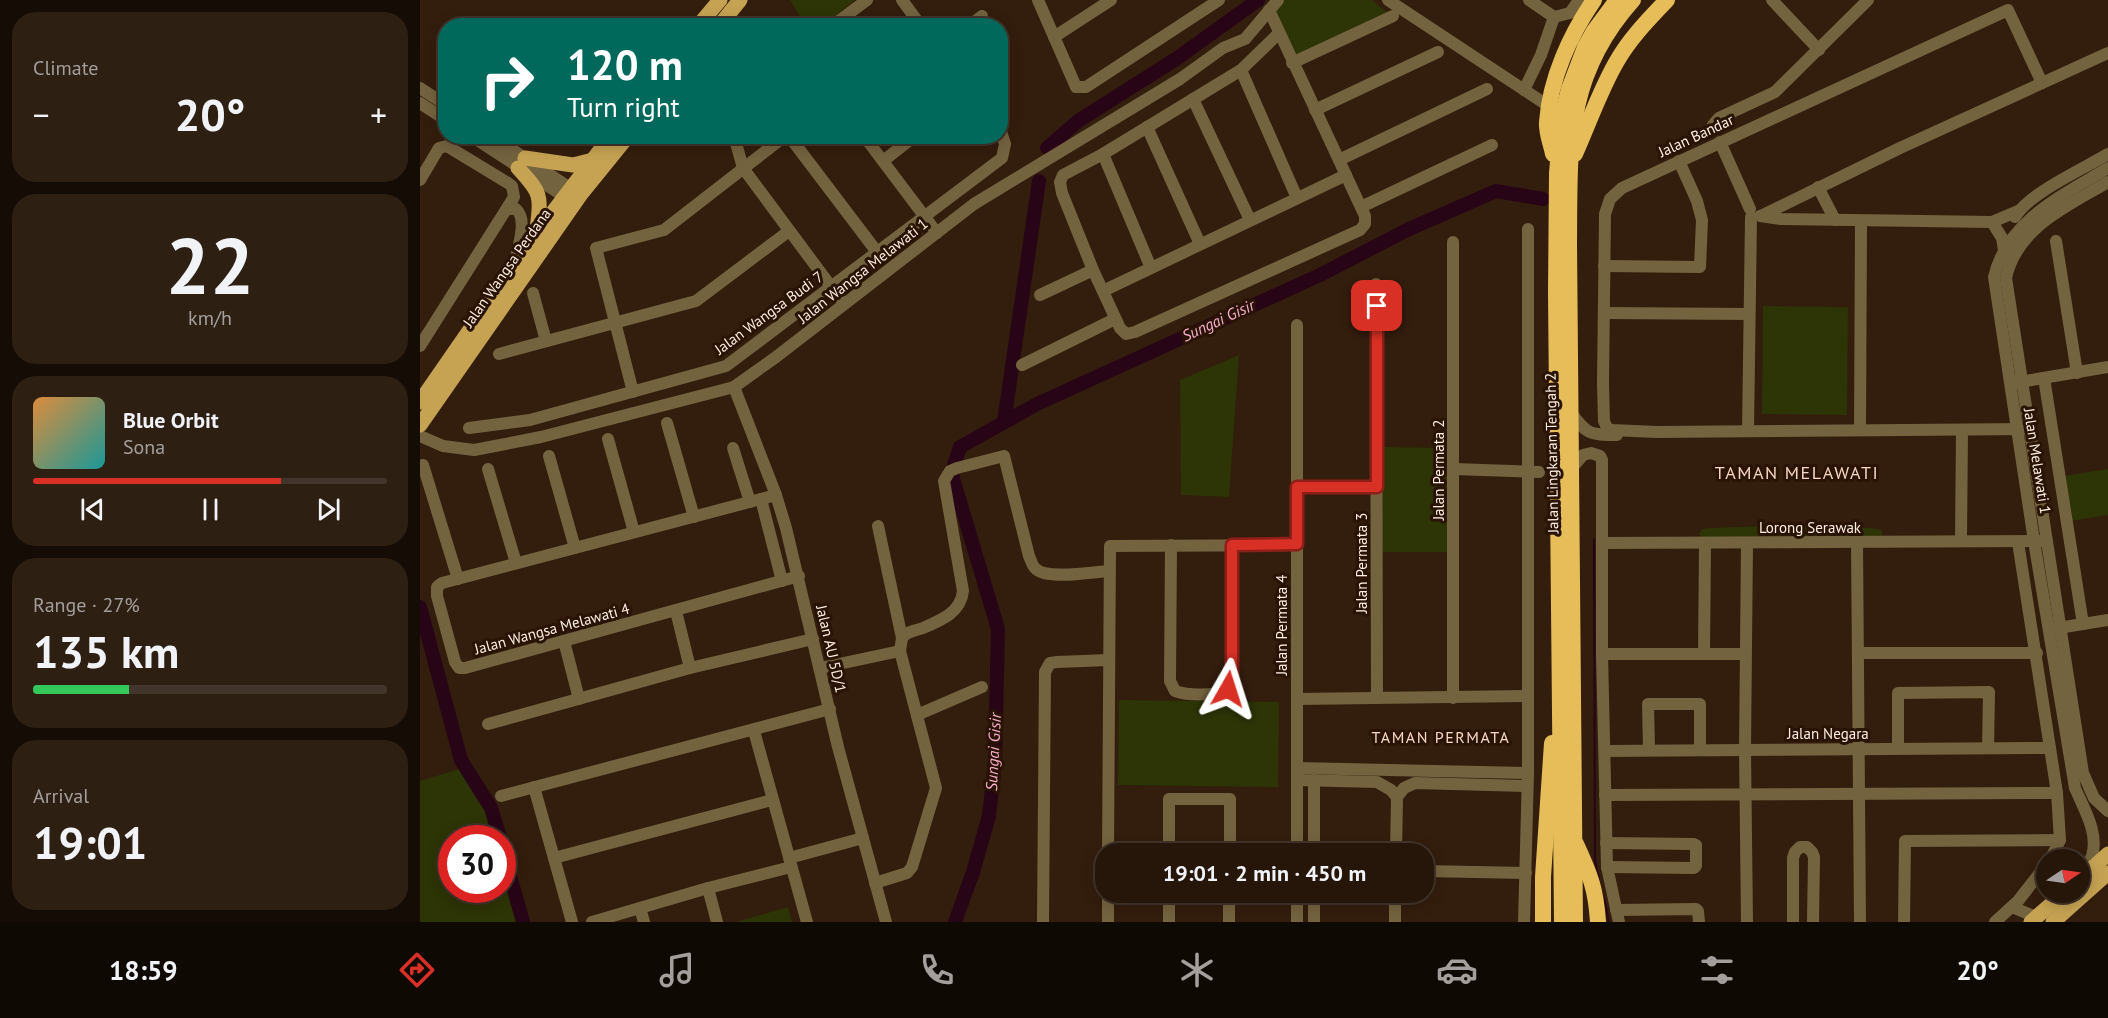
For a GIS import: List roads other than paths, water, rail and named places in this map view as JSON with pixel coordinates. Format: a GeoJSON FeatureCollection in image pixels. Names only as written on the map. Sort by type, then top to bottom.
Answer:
{"type":"FeatureCollection","features":[{"type":"Feature","properties":{"kind":"highway"},"geometry":{"type":"LineString","coordinates":[[1564,169],[1547,124],[1550,106],[1568,45],[1577,25],[1594,0]]}},
{"type":"Feature","properties":{"kind":"highway","name":"Jalan Lingkaran Tengah 2"},"geometry":{"type":"LineString","coordinates":[[1575,922],[1570,470],[1562,116],[1569,89],[1585,47],[1599,23],[1617,0]]}},
{"type":"Feature","properties":{"kind":"highway"},"geometry":{"type":"LineString","coordinates":[[1634,0],[1642,15],[1638,31]]}},
{"type":"Feature","properties":{"kind":"highway","name":"Jalan Lingkaran Tengah 2"},"geometry":{"type":"LineString","coordinates":[[1562,922],[1556,293],[1564,169],[1580,92],[1595,53],[1615,22],[1634,0]]}},
{"type":"Feature","properties":{"kind":"highway"},"geometry":{"type":"LineString","coordinates":[[1564,169],[1618,59],[1638,31],[1666,0]]}},
{"type":"Feature","properties":{"kind":"highway"},"geometry":{"type":"LineString","coordinates":[[1543,922],[1543,877],[1550,752],[1560,707]]}},
{"type":"Feature","properties":{"kind":"highway"},"geometry":{"type":"LineString","coordinates":[[1574,841],[1591,875],[1597,903],[1598,922]]}},
{"type":"Feature","properties":{"kind":"main road"},"geometry":{"type":"LineString","coordinates":[[705,18],[720,0]]}},
{"type":"Feature","properties":{"kind":"main road"},"geometry":{"type":"LineString","coordinates":[[725,18],[740,0]]}},
{"type":"Feature","properties":{"kind":"main road","name":"Jalan Wangsa Perdana"},"geometry":{"type":"LineString","coordinates":[[420,425],[605,144]]}},
{"type":"Feature","properties":{"kind":"main road","name":"Jalan Wangsa Perdana"},"geometry":{"type":"LineString","coordinates":[[420,402],[537,232],[621,144]]}},
{"type":"Feature","properties":{"kind":"main road"},"geometry":{"type":"LineString","coordinates":[[521,163],[573,165],[593,160]]}},
{"type":"Feature","properties":{"kind":"main road"},"geometry":{"type":"LineString","coordinates":[[521,163],[537,188],[541,201],[537,232]]}},
{"type":"Feature","properties":{"kind":"main road"},"geometry":{"type":"LineString","coordinates":[[2090,870],[2108,854]]}},
{"type":"Feature","properties":{"kind":"main road"},"geometry":{"type":"LineString","coordinates":[[2053,922],[2108,873]]}},
{"type":"Feature","properties":{"kind":"main road"},"geometry":{"type":"LineString","coordinates":[[2033,920],[2052,903]]}},
{"type":"Feature","properties":{"kind":"street"},"geometry":{"type":"LineString","coordinates":[[847,18],[867,0]]}},
{"type":"Feature","properties":{"kind":"street"},"geometry":{"type":"LineString","coordinates":[[902,0],[915,18]]}},
{"type":"Feature","properties":{"kind":"street"},"geometry":{"type":"LineString","coordinates":[[1038,0],[1076,87],[1086,87],[1219,0]]}},
{"type":"Feature","properties":{"kind":"street","name":"Jalan Wangsa Melawati 1"},"geometry":{"type":"LineString","coordinates":[[420,436],[443,446],[474,450],[541,437],[734,387],[974,204],[1180,79],[1223,48],[1245,39],[1278,0]]}},
{"type":"Feature","properties":{"kind":"street"},"geometry":{"type":"LineString","coordinates":[[1388,0],[1550,106]]}},
{"type":"Feature","properties":{"kind":"street"},"geometry":{"type":"LineString","coordinates":[[1529,0],[1554,17],[1570,13],[1579,0]]}},
{"type":"Feature","properties":{"kind":"street"},"geometry":{"type":"LineString","coordinates":[[1772,0],[1819,50]]}},
{"type":"Feature","properties":{"kind":"street"},"geometry":{"type":"LineString","coordinates":[[1713,125],[1719,118],[1774,92],[1868,0]]}},
{"type":"Feature","properties":{"kind":"street"},"geometry":{"type":"LineString","coordinates":[[1054,37],[1105,2]]}},
{"type":"Feature","properties":{"kind":"street"},"geometry":{"type":"LineString","coordinates":[[1269,10],[1361,207],[1365,216],[1365,224],[1360,230],[1126,334],[1120,328],[1102,291],[1062,193],[1060,182],[1063,175],[1241,70],[1279,33]]}},
{"type":"Feature","properties":{"kind":"street","name":"Jalan Bandar"},"geometry":{"type":"LineString","coordinates":[[1605,425],[1605,214],[1610,199],[1622,188],[2008,10],[2042,83]]}},
{"type":"Feature","properties":{"kind":"street"},"geometry":{"type":"LineString","coordinates":[[1292,63],[1393,16]]}},
{"type":"Feature","properties":{"kind":"street"},"geometry":{"type":"LineString","coordinates":[[1524,90],[1541,55],[1554,17]]}},
{"type":"Feature","properties":{"kind":"street"},"geometry":{"type":"LineString","coordinates":[[1315,110],[1438,52]]}},
{"type":"Feature","properties":{"kind":"street"},"geometry":{"type":"LineString","coordinates":[[1755,214],[2108,53]]}},
{"type":"Feature","properties":{"kind":"street"},"geometry":{"type":"LineString","coordinates":[[1241,70],[1297,198]]}},
{"type":"Feature","properties":{"kind":"street"},"geometry":{"type":"LineString","coordinates":[[420,88],[438,100]]}},
{"type":"Feature","properties":{"kind":"street"},"geometry":{"type":"LineString","coordinates":[[1338,160],[1487,89]]}},
{"type":"Feature","properties":{"kind":"street"},"geometry":{"type":"LineString","coordinates":[[1193,99],[1250,220]]}},
{"type":"Feature","properties":{"kind":"street"},"geometry":{"type":"LineString","coordinates":[[420,103],[438,115]]}},
{"type":"Feature","properties":{"kind":"street"},"geometry":{"type":"LineString","coordinates":[[1147,127],[1200,244]]}},
{"type":"Feature","properties":{"kind":"street"},"geometry":{"type":"LineString","coordinates":[[1720,142],[1755,214],[1749,314],[1748,431]]}},
{"type":"Feature","properties":{"kind":"street"},"geometry":{"type":"LineString","coordinates":[[486,144],[521,163],[572,196]]}},
{"type":"Feature","properties":{"kind":"street"},"geometry":{"type":"LineString","coordinates":[[501,144],[521,163]]}},
{"type":"Feature","properties":{"kind":"street"},"geometry":{"type":"LineString","coordinates":[[736,144],[743,168],[844,304]]}},
{"type":"Feature","properties":{"kind":"street"},"geometry":{"type":"LineString","coordinates":[[633,392],[596,248],[664,230],[776,144]]}},
{"type":"Feature","properties":{"kind":"street"},"geometry":{"type":"LineString","coordinates":[[793,144],[877,252]]}},
{"type":"Feature","properties":{"kind":"street"},"geometry":{"type":"LineString","coordinates":[[870,144],[937,233]]}},
{"type":"Feature","properties":{"kind":"street"},"geometry":{"type":"LineString","coordinates":[[883,161],[905,144]]}},
{"type":"Feature","properties":{"kind":"street","name":"Jalan Wangsa Budi 7"},"geometry":{"type":"LineString","coordinates":[[469,428],[530,420],[726,366],[1002,158],[1005,144]]}},
{"type":"Feature","properties":{"kind":"street"},"geometry":{"type":"LineString","coordinates":[[1361,207],[1492,145]]}},
{"type":"Feature","properties":{"kind":"street"},"geometry":{"type":"LineString","coordinates":[[420,180],[436,153],[442,146],[447,146],[512,186],[514,197],[420,346]]}},
{"type":"Feature","properties":{"kind":"street"},"geometry":{"type":"LineString","coordinates":[[1102,154],[1151,268]]}},
{"type":"Feature","properties":{"kind":"street"},"geometry":{"type":"LineString","coordinates":[[1755,214],[1781,219],[1992,222],[2018,212],[2036,195],[2108,154]]}},
{"type":"Feature","properties":{"kind":"street"},"geometry":{"type":"LineString","coordinates":[[1604,266],[1700,267],[1702,220],[1697,201],[1679,161]]}},
{"type":"Feature","properties":{"kind":"street","name":"Jalan Melawati 1"},"geometry":{"type":"LineString","coordinates":[[2090,860],[2094,840],[2091,824],[2075,788],[2055,629],[2047,541],[1994,277],[1998,261],[2004,250],[2023,225],[2043,207],[2108,168]]}},
{"type":"Feature","properties":{"kind":"street"},"geometry":{"type":"LineString","coordinates":[[2078,171],[2097,175]]}},
{"type":"Feature","properties":{"kind":"street"},"geometry":{"type":"LineString","coordinates":[[1102,291],[1346,175]]}},
{"type":"Feature","properties":{"kind":"street","name":"Jalan Melawati 1"},"geometry":{"type":"LineString","coordinates":[[2015,383],[2006,278],[2014,254],[2048,217],[2108,182]]}},
{"type":"Feature","properties":{"kind":"street"},"geometry":{"type":"LineString","coordinates":[[1818,187],[1835,220]]}},
{"type":"Feature","properties":{"kind":"street"},"geometry":{"type":"LineString","coordinates":[[507,208],[516,208],[522,216],[515,267]]}},
{"type":"Feature","properties":{"kind":"street"},"geometry":{"type":"LineString","coordinates":[[2004,250],[2018,212]]}},
{"type":"Feature","properties":{"kind":"street"},"geometry":{"type":"LineString","coordinates":[[1860,430],[1861,220]]}},
{"type":"Feature","properties":{"kind":"street"},"geometry":{"type":"LineString","coordinates":[[1992,222],[2002,238],[2004,250]]}},
{"type":"Feature","properties":{"kind":"street"},"geometry":{"type":"LineString","coordinates":[[1524,922],[1528,773],[1527,696],[1534,471],[1528,230]]}},
{"type":"Feature","properties":{"kind":"street"},"geometry":{"type":"LineString","coordinates":[[499,354],[696,301],[789,231]]}},
{"type":"Feature","properties":{"kind":"street"},"geometry":{"type":"LineString","coordinates":[[2055,241],[2077,373]]}},
{"type":"Feature","properties":{"kind":"street","name":"Jalan Permata 2"},"geometry":{"type":"LineString","coordinates":[[1453,242],[1453,698]]}},
{"type":"Feature","properties":{"kind":"street"},"geometry":{"type":"LineString","coordinates":[[1040,295],[1093,270]]}},
{"type":"Feature","properties":{"kind":"street","name":"Jalan Permata 3"},"geometry":{"type":"LineString","coordinates":[[1376,284],[1377,698]]}},
{"type":"Feature","properties":{"kind":"street"},"geometry":{"type":"LineString","coordinates":[[533,293],[546,340]]}},
{"type":"Feature","properties":{"kind":"street"},"geometry":{"type":"LineString","coordinates":[[1604,313],[1749,314]]}},
{"type":"Feature","properties":{"kind":"street"},"geometry":{"type":"LineString","coordinates":[[1022,365],[1115,319]]}},
{"type":"Feature","properties":{"kind":"street","name":"Jalan Permata 4"},"geometry":{"type":"LineString","coordinates":[[1297,325],[1297,843]]}},
{"type":"Feature","properties":{"kind":"street"},"geometry":{"type":"LineString","coordinates":[[2015,383],[2108,368]]}},
{"type":"Feature","properties":{"kind":"street"},"geometry":{"type":"LineString","coordinates":[[2044,378],[2083,624]]}},
{"type":"Feature","properties":{"kind":"street","name":"Jalan AU 5D/1"},"geometry":{"type":"LineString","coordinates":[[734,387],[776,495],[799,576],[830,710],[886,922]]}},
{"type":"Feature","properties":{"kind":"street"},"geometry":{"type":"LineString","coordinates":[[1569,411],[1583,430],[1599,435],[1640,435],[1657,432]]}},
{"type":"Feature","properties":{"kind":"street"},"geometry":{"type":"LineString","coordinates":[[667,423],[693,517]]}},
{"type":"Feature","properties":{"kind":"street"},"geometry":{"type":"LineString","coordinates":[[1591,432],[1605,425],[1612,430],[1657,432],[2023,429]]}},
{"type":"Feature","properties":{"kind":"street","name":"Jalan Melawati 1"},"geometry":{"type":"LineString","coordinates":[[2023,429],[2034,542],[2043,600],[2055,629],[2083,773],[2094,798],[2108,811]]}},
{"type":"Feature","properties":{"kind":"street"},"geometry":{"type":"LineString","coordinates":[[1961,541],[1962,430]]}},
{"type":"Feature","properties":{"kind":"street"},"geometry":{"type":"LineString","coordinates":[[608,439],[634,532]]}},
{"type":"Feature","properties":{"kind":"street"},"geometry":{"type":"LineString","coordinates":[[733,448],[756,500],[782,581]]}},
{"type":"Feature","properties":{"kind":"street"},"geometry":{"type":"LineString","coordinates":[[1570,470],[1583,455],[1591,453],[1600,456],[1602,460],[1602,654],[1606,843],[1607,867],[1618,916],[1696,909],[1699,922]]}},
{"type":"Feature","properties":{"kind":"street"},"geometry":{"type":"LineString","coordinates":[[549,456],[575,548]]}},
{"type":"Feature","properties":{"kind":"street"},"geometry":{"type":"LineString","coordinates":[[902,638],[904,634],[927,626],[953,612],[962,601],[963,591],[945,489],[946,476],[957,468],[1004,456],[1029,556],[1036,570],[1054,575],[1109,571]]}},
{"type":"Feature","properties":{"kind":"street"},"geometry":{"type":"LineString","coordinates":[[1534,471],[1558,459]]}},
{"type":"Feature","properties":{"kind":"street"},"geometry":{"type":"LineString","coordinates":[[423,465],[458,579]]}},
{"type":"Feature","properties":{"kind":"street"},"geometry":{"type":"LineString","coordinates":[[1454,469],[1534,471],[1558,484]]}},
{"type":"Feature","properties":{"kind":"street"},"geometry":{"type":"LineString","coordinates":[[488,470],[516,563]]}},
{"type":"Feature","properties":{"kind":"street"},"geometry":{"type":"LineString","coordinates":[[1297,487],[1377,487]]}},
{"type":"Feature","properties":{"kind":"street","name":"Jalan Wangsa Melawati 4"},"geometry":{"type":"LineString","coordinates":[[776,495],[442,583],[437,587],[436,596],[455,662],[459,668],[465,668],[799,576]]}},
{"type":"Feature","properties":{"kind":"street"},"geometry":{"type":"LineString","coordinates":[[875,883],[908,873],[912,867],[936,788],[900,651],[902,638],[878,526]]}},
{"type":"Feature","properties":{"kind":"street","name":"Lorong Serawak"},"geometry":{"type":"LineString","coordinates":[[1602,543],[2047,541]]}},
{"type":"Feature","properties":{"kind":"street"},"geometry":{"type":"LineString","coordinates":[[1857,542],[1860,922]]}},
{"type":"Feature","properties":{"kind":"street"},"geometry":{"type":"LineString","coordinates":[[2018,542],[2057,793],[2060,840],[2056,849]]}},
{"type":"Feature","properties":{"kind":"street"},"geometry":{"type":"LineString","coordinates":[[1704,543],[1704,654]]}},
{"type":"Feature","properties":{"kind":"street"},"geometry":{"type":"LineString","coordinates":[[1747,543],[1745,654],[1747,922]]}},
{"type":"Feature","properties":{"kind":"street"},"geometry":{"type":"LineString","coordinates":[[1171,544],[1170,681],[1175,691],[1182,694],[1220,693],[1228,689],[1232,680],[1232,545]]}},
{"type":"Feature","properties":{"kind":"street"},"geometry":{"type":"LineString","coordinates":[[1108,843],[1110,546],[1297,544]]}},
{"type":"Feature","properties":{"kind":"street"},"geometry":{"type":"LineString","coordinates":[[2031,621],[2043,600]]}},
{"type":"Feature","properties":{"kind":"street"},"geometry":{"type":"LineString","coordinates":[[676,611],[690,668]]}},
{"type":"Feature","properties":{"kind":"street"},"geometry":{"type":"LineString","coordinates":[[2055,629],[2108,620]]}},
{"type":"Feature","properties":{"kind":"street"},"geometry":{"type":"LineString","coordinates":[[488,724],[690,668],[813,639]]}},
{"type":"Feature","properties":{"kind":"street"},"geometry":{"type":"LineString","coordinates":[[564,641],[579,699]]}},
{"type":"Feature","properties":{"kind":"street"},"geometry":{"type":"LineString","coordinates":[[820,668],[900,651]]}},
{"type":"Feature","properties":{"kind":"street"},"geometry":{"type":"LineString","coordinates":[[1858,653],[2037,653]]}},
{"type":"Feature","properties":{"kind":"street"},"geometry":{"type":"LineString","coordinates":[[1602,654],[1745,654]]}},
{"type":"Feature","properties":{"kind":"street"},"geometry":{"type":"LineString","coordinates":[[1043,922],[1045,672],[1050,663],[1109,660]]}},
{"type":"Feature","properties":{"kind":"street"},"geometry":{"type":"LineString","coordinates":[[917,715],[982,687]]}},
{"type":"Feature","properties":{"kind":"street"},"geometry":{"type":"LineString","coordinates":[[1898,749],[1898,693],[1989,692],[1988,748]]}},
{"type":"Feature","properties":{"kind":"street"},"geometry":{"type":"LineString","coordinates":[[1297,699],[1527,696]]}},
{"type":"Feature","properties":{"kind":"street"},"geometry":{"type":"LineString","coordinates":[[1649,750],[1648,704],[1700,704],[1700,750]]}},
{"type":"Feature","properties":{"kind":"street"},"geometry":{"type":"LineString","coordinates":[[501,796],[830,710]]}},
{"type":"Feature","properties":{"kind":"street"},"geometry":{"type":"LineString","coordinates":[[754,731],[807,922]]}},
{"type":"Feature","properties":{"kind":"street","name":"Jalan Negara"},"geometry":{"type":"LineString","coordinates":[[1605,751],[2050,748]]}},
{"type":"Feature","properties":{"kind":"street"},"geometry":{"type":"LineString","coordinates":[[1297,774],[1528,773]]}},
{"type":"Feature","properties":{"kind":"street"},"geometry":{"type":"LineString","coordinates":[[1297,774],[1314,780],[1377,782],[1392,790],[1397,797],[1396,843]]}},
{"type":"Feature","properties":{"kind":"street"},"geometry":{"type":"LineString","coordinates":[[1314,780],[1314,843]]}},
{"type":"Feature","properties":{"kind":"street"},"geometry":{"type":"LineString","coordinates":[[1397,797],[1404,788],[1415,783],[1527,786]]}},
{"type":"Feature","properties":{"kind":"street"},"geometry":{"type":"LineString","coordinates":[[534,787],[572,922]]}},
{"type":"Feature","properties":{"kind":"street"},"geometry":{"type":"LineString","coordinates":[[1605,795],[2057,793]]}},
{"type":"Feature","properties":{"kind":"street"},"geometry":{"type":"LineString","coordinates":[[1169,843],[1169,799],[1230,799],[1230,843]]}},
{"type":"Feature","properties":{"kind":"street"},"geometry":{"type":"LineString","coordinates":[[554,858],[772,800]]}},
{"type":"Feature","properties":{"kind":"street"},"geometry":{"type":"LineString","coordinates":[[592,922],[708,888],[863,838]]}},
{"type":"Feature","properties":{"kind":"street"},"geometry":{"type":"LineString","coordinates":[[1904,922],[1905,841],[2060,840]]}},
{"type":"Feature","properties":{"kind":"street"},"geometry":{"type":"LineString","coordinates":[[1606,843],[1696,845],[1696,866],[1694,868],[1607,867]]}},
{"type":"Feature","properties":{"kind":"street"},"geometry":{"type":"LineString","coordinates":[[1793,922],[1793,858],[1800,847],[1807,847],[1814,857],[1813,922]]}},
{"type":"Feature","properties":{"kind":"street"},"geometry":{"type":"LineString","coordinates":[[1434,871],[1526,873]]}},
{"type":"Feature","properties":{"kind":"street"},"geometry":{"type":"LineString","coordinates":[[1998,921],[2036,877]]}},
{"type":"Feature","properties":{"kind":"street"},"geometry":{"type":"LineString","coordinates":[[708,888],[717,922]]}},
{"type":"Feature","properties":{"kind":"street"},"geometry":{"type":"LineString","coordinates":[[1108,903],[1108,922]]}},
{"type":"Feature","properties":{"kind":"street"},"geometry":{"type":"LineString","coordinates":[[1169,903],[1169,922]]}},
{"type":"Feature","properties":{"kind":"street"},"geometry":{"type":"LineString","coordinates":[[1229,903],[1229,922]]}},
{"type":"Feature","properties":{"kind":"street"},"geometry":{"type":"LineString","coordinates":[[1297,903],[1297,922]]}},
{"type":"Feature","properties":{"kind":"street"},"geometry":{"type":"LineString","coordinates":[[1314,903],[1314,922]]}},
{"type":"Feature","properties":{"kind":"street"},"geometry":{"type":"LineString","coordinates":[[1395,903],[1395,922]]}},
{"type":"Feature","properties":{"kind":"street"},"geometry":{"type":"LineString","coordinates":[[2012,907],[2033,920]]}},
{"type":"Feature","properties":{"kind":"street"},"geometry":{"type":"LineString","coordinates":[[640,908],[644,922]]}},
{"type":"Feature","properties":{"kind":"waterway"},"geometry":{"type":"LineString","coordinates":[[1047,148],[1078,121],[1176,59],[1258,0]]}},
{"type":"Feature","properties":{"kind":"waterway"},"geometry":{"type":"LineString","coordinates":[[1004,422],[1039,181]]}},
{"type":"Feature","properties":{"kind":"waterway","name":"Sungai Gisir"},"geometry":{"type":"LineString","coordinates":[[954,465],[960,447],[1037,404],[1320,275],[1409,229],[1496,191],[1543,199]]}},
{"type":"Feature","properties":{"kind":"waterway","name":"Sungai Gisir"},"geometry":{"type":"LineString","coordinates":[[952,475],[998,629],[995,761],[989,816],[973,872],[955,922]]}},
{"type":"Feature","properties":{"kind":"waterway"},"geometry":{"type":"LineString","coordinates":[[1594,539],[1595,860],[1599,880]]}},
{"type":"Feature","properties":{"kind":"waterway"},"geometry":{"type":"LineString","coordinates":[[420,607],[461,760],[491,808],[496,825]]}},
{"type":"Feature","properties":{"kind":"waterway"},"geometry":{"type":"LineString","coordinates":[[516,897],[523,922]]}},
{"type":"Feature","properties":{"kind":"waterway"},"geometry":{"type":"LineString","coordinates":[[1604,898],[1609,922]]}},
{"type":"Feature","properties":{"kind":"district","name":"TAMAN MELAWATI"},"geometry":{"type":"Point","coordinates":[1797,473]}},
{"type":"Feature","properties":{"kind":"district","name":"TAMAN PERMATA"},"geometry":{"type":"Point","coordinates":[1441,737]}}]}
